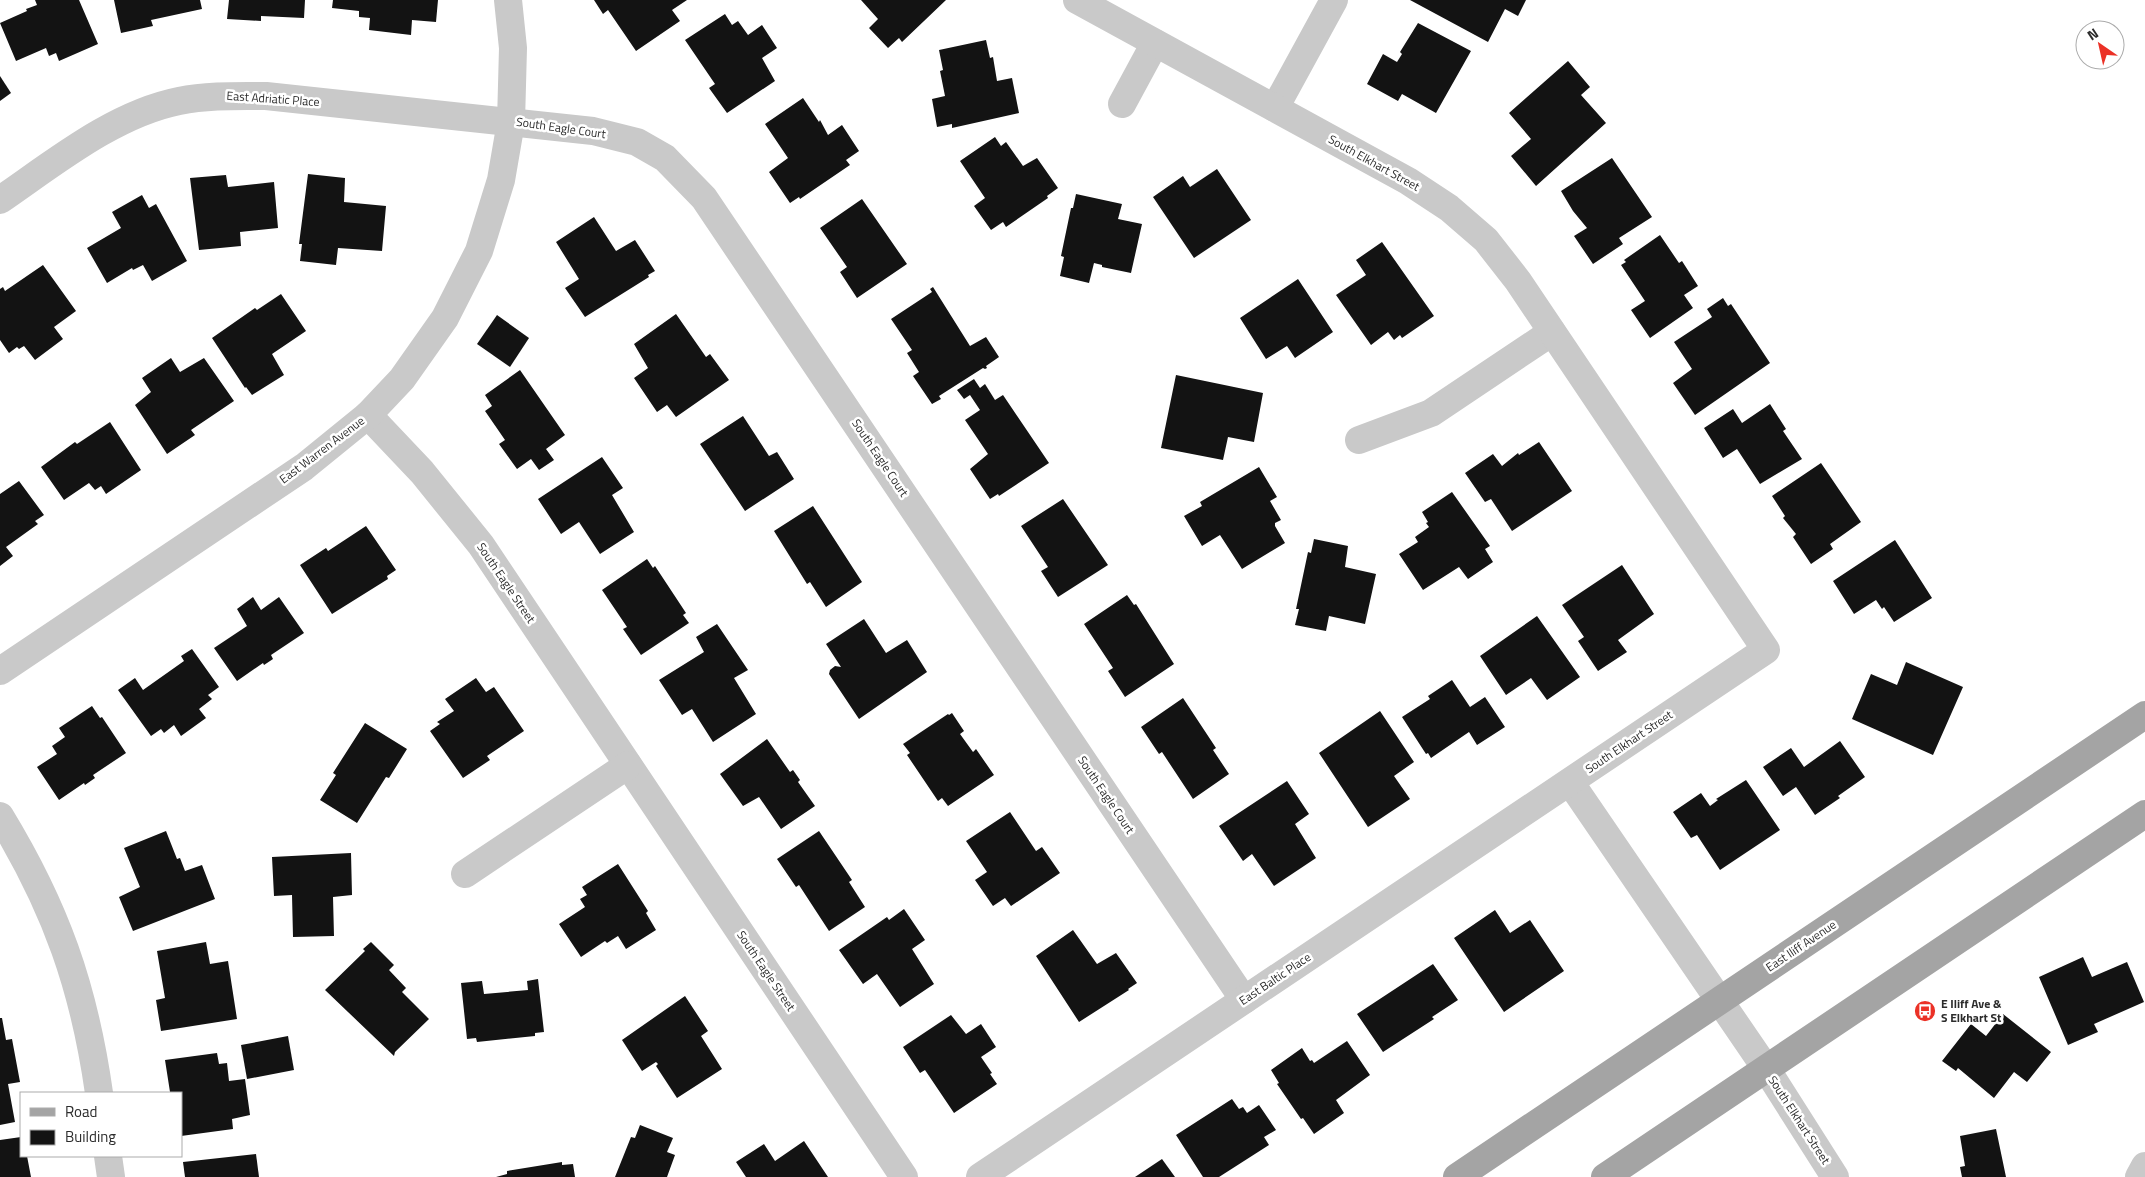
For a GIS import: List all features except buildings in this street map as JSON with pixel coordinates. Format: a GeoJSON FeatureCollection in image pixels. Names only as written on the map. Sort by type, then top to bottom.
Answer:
{"type":"FeatureCollection","features":[{"type":"Feature","properties":{"kind":"main road","name":"East Iliff Avenue"},"geometry":{"type":"LineString","coordinates":[[1457,1177],[2145,715]]}},
{"type":"Feature","properties":{"kind":"main road"},"geometry":{"type":"LineString","coordinates":[[1605,1177],[1767,1070],[2145,814]]}},
{"type":"Feature","properties":{"kind":"street","name":"South Eagle Court"},"geometry":{"type":"LineString","coordinates":[[508,0],[513,48],[511,122],[593,131],[637,142],[665,158],[704,198],[1244,1000]]}},
{"type":"Feature","properties":{"kind":"street","name":"South Elkhart Street"},"geometry":{"type":"LineString","coordinates":[[1077,0],[1408,181],[1449,208],[1486,240],[1518,281],[1766,650],[1570,782],[1767,1070],[1835,1177]]}},
{"type":"Feature","properties":{"kind":"street"},"geometry":{"type":"LineString","coordinates":[[1275,108],[1334,0]]}},
{"type":"Feature","properties":{"kind":"street"},"geometry":{"type":"LineString","coordinates":[[1122,104],[1155,43]]}},
{"type":"Feature","properties":{"kind":"street","name":"East Adriatic Place"},"geometry":{"type":"LineString","coordinates":[[0,200],[88,140],[138,114],[178,101],[219,96],[266,96],[511,122]]}},
{"type":"Feature","properties":{"kind":"street","name":"East Warren Avenue"},"geometry":{"type":"LineString","coordinates":[[0,671],[304,467],[368,415],[402,379],[445,318],[479,252],[502,180],[511,122]]}},
{"type":"Feature","properties":{"kind":"street"},"geometry":{"type":"LineString","coordinates":[[1359,440],[1431,413],[1552,332]]}},
{"type":"Feature","properties":{"kind":"street","name":"South Eagle Street"},"geometry":{"type":"LineString","coordinates":[[368,415],[422,472],[481,545],[904,1177]]}},
{"type":"Feature","properties":{"kind":"street"},"geometry":{"type":"LineString","coordinates":[[465,874],[628,764]]}},
{"type":"Feature","properties":{"kind":"street","name":"East Baltic Place"},"geometry":{"type":"LineString","coordinates":[[980,1177],[1570,782]]}},
{"type":"Feature","properties":{"kind":"street"},"geometry":{"type":"LineString","coordinates":[[0,816],[24,856],[52,914],[74,973],[83,1005],[99,1092]]}},
{"type":"Feature","properties":{"kind":"street"},"geometry":{"type":"LineString","coordinates":[[108,1157],[111,1177]]}},
{"type":"Feature","properties":{"kind":"street"},"geometry":{"type":"LineString","coordinates":[[2139,1177],[2145,1166]]}},
{"type":"Feature","properties":{"kind":"place","name":"E Iliff Ave & S Elkhart St"},"geometry":{"type":"Point","coordinates":[1925,1011]}}]}
